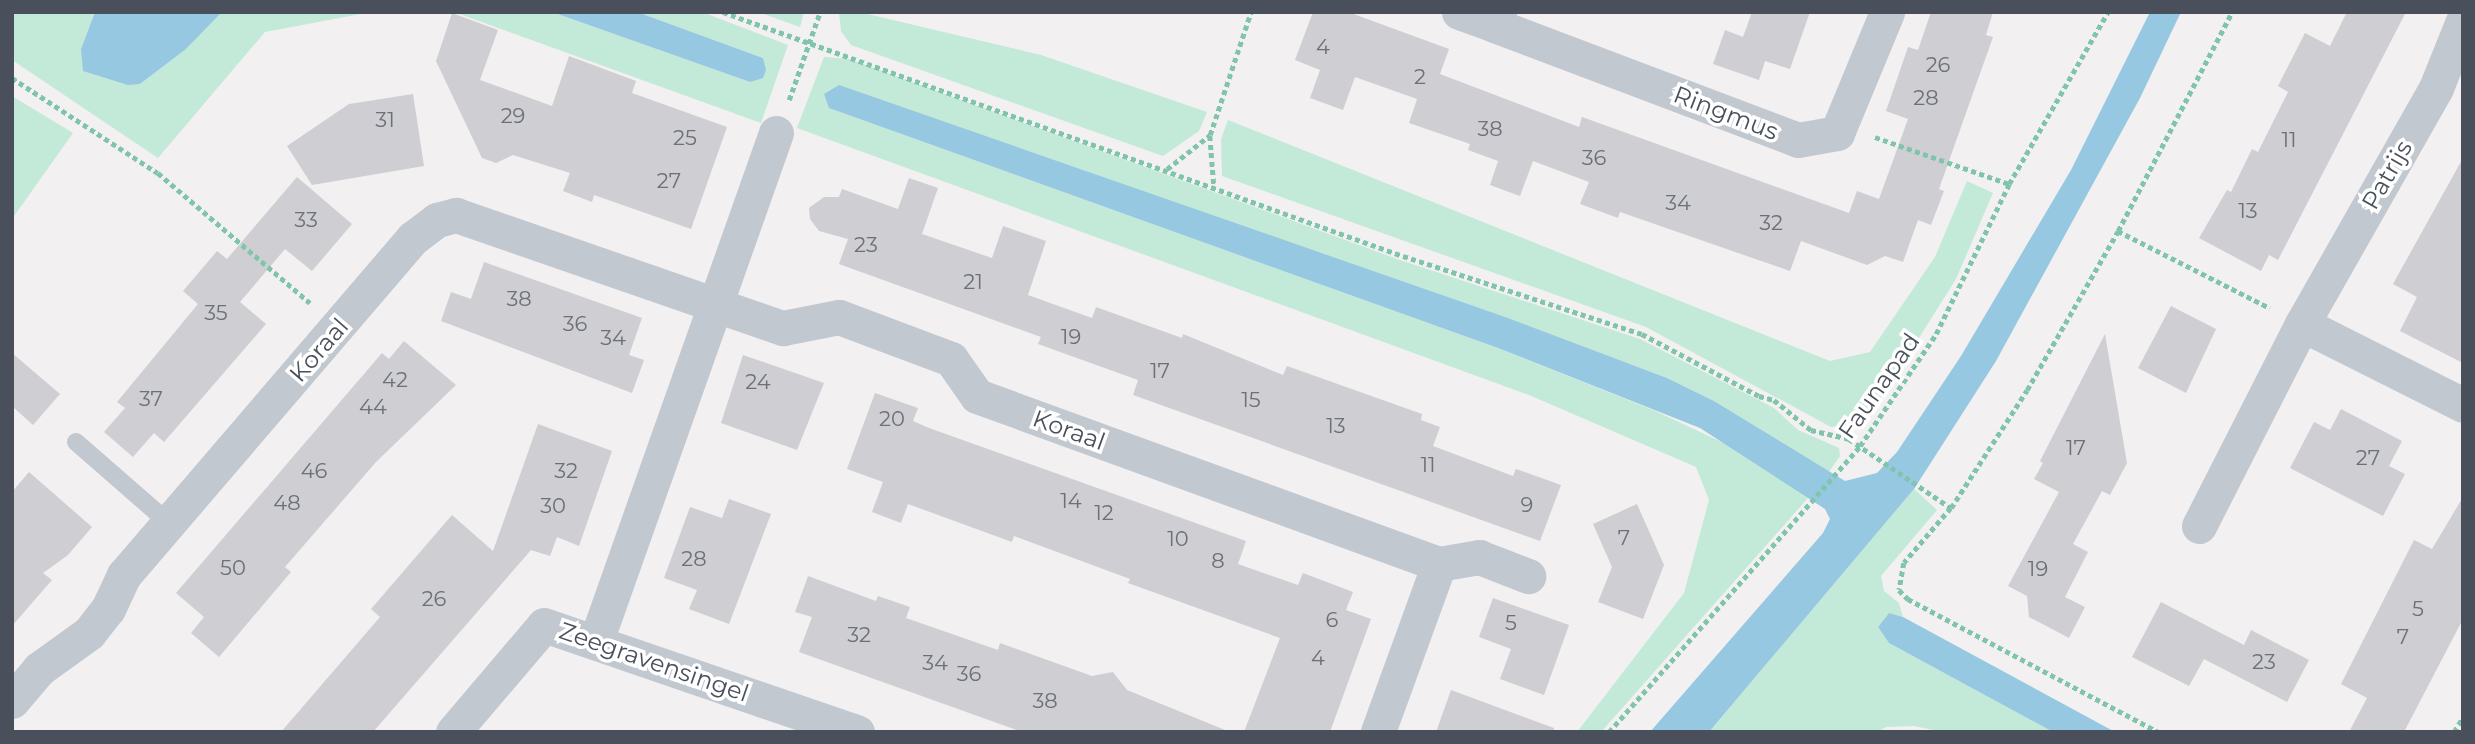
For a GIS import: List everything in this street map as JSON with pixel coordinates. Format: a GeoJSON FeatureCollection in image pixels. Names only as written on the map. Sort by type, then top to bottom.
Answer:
{"type":"FeatureCollection","features":[{"type":"Feature","properties":{"kind":"street"},"geometry":{"type":"LineString","coordinates":[[1459,12],[1496,19]]}},
{"type":"Feature","properties":{"kind":"street"},"geometry":{"type":"LineString","coordinates":[[1840,124],[1887,12]]}},
{"type":"Feature","properties":{"kind":"street","name":"Ringmus"},"geometry":{"type":"LineString","coordinates":[[1496,19],[1798,140],[1837,133],[1840,124]]}},
{"type":"Feature","properties":{"kind":"street","name":"Patrijs"},"geometry":{"type":"LineString","coordinates":[[2199,526],[2302,324],[2437,88],[2463,21]]}},
{"type":"Feature","properties":{"kind":"street"},"geometry":{"type":"LineString","coordinates":[[596,641],[776,134]]}},
{"type":"Feature","properties":{"kind":"street","name":"Koraal"},"geometry":{"type":"LineString","coordinates":[[12,701],[39,669],[89,633],[108,609],[124,575],[419,232],[437,220],[456,215],[783,328],[839,317],[951,359],[976,396],[1438,564],[1479,557],[1528,576]]}},
{"type":"Feature","properties":{"kind":"street"},"geometry":{"type":"LineString","coordinates":[[2302,324],[2463,405]]}},
{"type":"Feature","properties":{"kind":"street"},"geometry":{"type":"LineString","coordinates":[[1378,732],[1438,564]]}},
{"type":"Feature","properties":{"kind":"street","name":"Zeegravensingel"},"geometry":{"type":"LineString","coordinates":[[453,732],[544,625],[857,732]]}},
{"type":"Feature","properties":{"kind":"lane"},"geometry":{"type":"LineString","coordinates":[[76,442],[169,523]]}},
{"type":"Feature","properties":{"kind":"path"},"geometry":{"type":"LineString","coordinates":[[723,12],[1167,169],[1403,256],[1642,334],[1759,396],[1774,400],[1811,430],[1860,446],[1951,508]]}},
{"type":"Feature","properties":{"kind":"path"},"geometry":{"type":"LineString","coordinates":[[776,134],[820,12]]}},
{"type":"Feature","properties":{"kind":"path"},"geometry":{"type":"LineString","coordinates":[[1214,186],[1210,135],[1251,12]]}},
{"type":"Feature","properties":{"kind":"path","name":"Faunapad"},"geometry":{"type":"LineString","coordinates":[[1609,732],[1860,446],[1936,334],[2009,184],[2108,12]]}},
{"type":"Feature","properties":{"kind":"path"},"geometry":{"type":"LineString","coordinates":[[2158,732],[1908,599],[1899,590],[1904,564],[1951,508],[2026,390],[2118,231],[2232,12]]}},
{"type":"Feature","properties":{"kind":"path"},"geometry":{"type":"LineString","coordinates":[[12,78],[158,173],[339,327]]}},
{"type":"Feature","properties":{"kind":"path"},"geometry":{"type":"LineString","coordinates":[[1840,124],[2009,184]]}},
{"type":"Feature","properties":{"kind":"path"},"geometry":{"type":"LineString","coordinates":[[1167,169],[1210,135]]}},
{"type":"Feature","properties":{"kind":"path"},"geometry":{"type":"LineString","coordinates":[[2118,231],[2302,324]]}},
{"type":"Feature","properties":{"kind":"path"},"geometry":{"type":"LineString","coordinates":[[2454,732],[2463,716]]}},
{"type":"Feature","properties":{"kind":"green space"},"geometry":{"type":"Polygon","coordinates":[[[12,12],[95,12],[81,49],[140,84],[186,49],[222,12],[371,12],[265,32],[158,158],[12,60],[12,12]]]}},
{"type":"Feature","properties":{"kind":"green space"},"geometry":{"type":"Polygon","coordinates":[[[454,12],[552,12],[750,82],[763,58],[637,12],[702,12],[788,45],[761,123],[454,12]]]}},
{"type":"Feature","properties":{"kind":"green space"},"geometry":{"type":"Polygon","coordinates":[[[758,12],[804,12],[800,27],[758,12]]]}},
{"type":"Feature","properties":{"kind":"green space"},"geometry":{"type":"Polygon","coordinates":[[[839,12],[859,12],[1041,55],[1207,112],[1199,131],[1163,156],[851,45],[841,31],[839,12]]]}},
{"type":"Feature","properties":{"kind":"green space"},"geometry":{"type":"Polygon","coordinates":[[[824,57],[849,59],[1400,260],[1640,339],[1774,408],[1798,430],[1839,448],[1840,456],[1829,472],[1714,401],[1667,378],[1508,318],[1305,251],[829,108],[1498,348],[1653,410],[1745,453],[1808,498],[1601,732],[1577,732],[1684,593],[1709,500],[1696,467],[1529,395],[797,128],[824,57]]]}},
{"type":"Feature","properties":{"kind":"green space"},"geometry":{"type":"Polygon","coordinates":[[[12,96],[73,133],[12,219],[12,96]]]}},
{"type":"Feature","properties":{"kind":"green space"},"geometry":{"type":"Polygon","coordinates":[[[1228,120],[1830,361],[1870,352],[1935,257],[1967,181],[1993,193],[1956,279],[1864,425],[1831,427],[1646,327],[1222,176],[1221,139],[1228,120]]]}},
{"type":"Feature","properties":{"kind":"green space"},"geometry":{"type":"Polygon","coordinates":[[[1914,489],[1937,510],[1881,576],[1884,591],[1899,603],[1903,617],[1889,613],[1878,627],[1889,643],[2053,732],[1942,732],[1914,726],[1886,727],[1877,732],[1709,732],[1914,489]]]}},
{"type":"Feature","properties":{"kind":"water"},"geometry":{"type":"Polygon","coordinates":[[[95,12],[222,12],[186,49],[140,84],[128,85],[83,71],[81,49],[95,12]]]}},
{"type":"Feature","properties":{"kind":"water"},"geometry":{"type":"Polygon","coordinates":[[[552,12],[637,12],[763,58],[766,70],[763,78],[750,82],[552,12]]]}},
{"type":"Feature","properties":{"kind":"water"},"geometry":{"type":"Polygon","coordinates":[[[2150,12],[2181,12],[2140,98],[1996,361],[1914,489],[1709,732],[1650,732],[1823,533],[1830,519],[1825,509],[1700,428],[1498,348],[829,108],[824,94],[839,85],[1508,318],[1667,378],[1714,401],[1845,481],[1877,473],[1897,452],[1961,356],[2071,170],[2150,12]]]}},
{"type":"Feature","properties":{"kind":"water"},"geometry":{"type":"Polygon","coordinates":[[[1889,613],[1903,617],[2115,732],[2053,732],[1889,643],[1878,627],[1889,613]]]}},
{"type":"Feature","properties":{"kind":"building"},"geometry":{"type":"Polygon","coordinates":[[[1313,12],[1348,12],[1449,49],[1440,74],[1579,127],[1582,117],[1849,213],[1857,191],[1879,199],[1908,119],[1886,111],[1908,47],[1918,50],[1931,12],[1993,12],[1986,35],[1993,37],[1939,189],[1944,191],[1931,225],[1918,220],[1903,262],[1885,256],[1867,265],[1801,241],[1790,271],[1620,212],[1618,218],[1580,204],[1589,182],[1533,161],[1520,196],[1490,185],[1498,161],[1468,150],[1470,144],[1409,123],[1417,99],[1355,77],[1343,110],[1310,98],[1320,70],[1295,60],[1313,12]]]}},
{"type":"Feature","properties":{"kind":"building"},"geometry":{"type":"Polygon","coordinates":[[[1752,12],[1810,12],[1790,69],[1765,61],[1759,80],[1713,64],[1725,30],[1743,37],[1752,12]]]}},
{"type":"Feature","properties":{"kind":"building"},"geometry":{"type":"Polygon","coordinates":[[[2347,12],[2406,12],[2278,260],[2269,255],[2261,271],[2199,238],[2227,190],[2231,192],[2252,149],[2258,152],[2288,92],[2278,86],[2305,33],[2330,46],[2347,12]]]}},
{"type":"Feature","properties":{"kind":"building"},"geometry":{"type":"Polygon","coordinates":[[[452,13],[498,30],[480,80],[552,106],[569,56],[636,81],[632,93],[727,127],[691,229],[594,195],[592,202],[563,191],[570,173],[513,155],[496,163],[482,158],[436,61],[452,13]]]}},
{"type":"Feature","properties":{"kind":"building"},"geometry":{"type":"Polygon","coordinates":[[[413,94],[424,166],[312,185],[287,146],[349,104],[413,94]]]}},
{"type":"Feature","properties":{"kind":"building"},"geometry":{"type":"Polygon","coordinates":[[[2463,158],[2463,363],[2400,331],[2417,297],[2393,284],[2463,158]]]}},
{"type":"Feature","properties":{"kind":"building"},"geometry":{"type":"Polygon","coordinates":[[[297,177],[352,224],[312,271],[285,249],[240,302],[266,324],[164,442],[154,433],[133,457],[104,432],[125,408],[117,402],[198,304],[183,291],[217,251],[227,259],[297,177]]]}},
{"type":"Feature","properties":{"kind":"building"},"geometry":{"type":"Polygon","coordinates":[[[909,178],[938,188],[922,234],[992,258],[1003,226],[1046,241],[1028,295],[1092,318],[1096,307],[1182,338],[1183,334],[1283,375],[1287,366],[1422,414],[1421,420],[1440,427],[1433,446],[1513,476],[1516,469],[1561,485],[1540,541],[1133,395],[1138,380],[1038,344],[1041,337],[839,264],[848,239],[819,231],[810,219],[809,208],[824,197],[839,197],[842,189],[898,209],[909,178]]]}},
{"type":"Feature","properties":{"kind":"building"},"geometry":{"type":"Polygon","coordinates":[[[484,262],[642,318],[629,355],[644,360],[632,393],[441,321],[451,292],[471,299],[484,262]]]}},
{"type":"Feature","properties":{"kind":"building"},"geometry":{"type":"Polygon","coordinates":[[[2171,306],[2216,329],[2186,393],[2138,368],[2171,306]]]}},
{"type":"Feature","properties":{"kind":"building"},"geometry":{"type":"Polygon","coordinates":[[[2105,334],[2127,463],[2110,495],[2102,491],[2073,544],[2088,552],[2065,597],[2085,607],[2069,638],[2029,617],[2027,596],[2008,586],[2059,492],[2034,479],[2043,463],[2040,461],[2105,334]]]}},
{"type":"Feature","properties":{"kind":"building"},"geometry":{"type":"Polygon","coordinates":[[[404,341],[456,385],[376,462],[285,567],[291,572],[219,657],[191,633],[204,617],[176,593],[382,353],[389,359],[404,341]]]}},
{"type":"Feature","properties":{"kind":"building"},"geometry":{"type":"Polygon","coordinates":[[[12,353],[60,394],[33,425],[12,406],[12,353]]]}},
{"type":"Feature","properties":{"kind":"building"},"geometry":{"type":"Polygon","coordinates":[[[743,355],[824,383],[797,450],[721,423],[743,355]]]}},
{"type":"Feature","properties":{"kind":"building"},"geometry":{"type":"Polygon","coordinates":[[[875,393],[918,408],[913,421],[929,428],[1246,541],[1238,564],[1298,585],[1303,573],[1353,592],[1346,610],[1371,619],[1330,732],[1244,732],[1280,638],[1128,583],[1130,579],[1014,536],[1012,542],[908,504],[901,523],[872,512],[883,482],[847,469],[875,393]]]}},
{"type":"Feature","properties":{"kind":"building"},"geometry":{"type":"Polygon","coordinates":[[[2341,409],[2402,441],[2389,466],[2405,474],[2383,516],[2290,468],[2314,422],[2330,430],[2341,409]]]}},
{"type":"Feature","properties":{"kind":"building"},"geometry":{"type":"Polygon","coordinates":[[[538,424],[612,451],[579,546],[557,537],[550,556],[531,550],[373,732],[281,732],[380,617],[371,609],[452,515],[493,551],[538,424]]]}},
{"type":"Feature","properties":{"kind":"building"},"geometry":{"type":"Polygon","coordinates":[[[29,472],[92,527],[68,555],[43,573],[52,580],[12,626],[12,492],[29,472]]]}},
{"type":"Feature","properties":{"kind":"building"},"geometry":{"type":"Polygon","coordinates":[[[2463,497],[2463,619],[2404,732],[2349,732],[2367,698],[2341,684],[2414,540],[2432,549],[2463,497]]]}},
{"type":"Feature","properties":{"kind":"building"},"geometry":{"type":"Polygon","coordinates":[[[729,499],[771,514],[729,624],[689,609],[697,590],[664,578],[690,507],[722,518],[729,499]]]}},
{"type":"Feature","properties":{"kind":"building"},"geometry":{"type":"Polygon","coordinates":[[[1637,504],[1664,565],[1643,619],[1598,602],[1612,567],[1593,524],[1637,504]]]}},
{"type":"Feature","properties":{"kind":"building"},"geometry":{"type":"Polygon","coordinates":[[[808,576],[876,601],[878,596],[910,607],[906,618],[998,650],[1000,643],[1092,676],[1113,672],[1127,690],[1230,732],[1022,732],[799,652],[812,617],[795,612],[808,576]]]}},
{"type":"Feature","properties":{"kind":"building"},"geometry":{"type":"Polygon","coordinates":[[[1493,598],[1569,625],[1544,695],[1500,679],[1511,649],[1479,637],[1493,598]]]}},
{"type":"Feature","properties":{"kind":"building"},"geometry":{"type":"Polygon","coordinates":[[[2161,602],[2244,645],[2251,630],[2309,660],[2287,702],[2204,659],[2189,686],[2132,657],[2161,602]]]}},
{"type":"Feature","properties":{"kind":"building"},"geometry":{"type":"Polygon","coordinates":[[[1451,690],[1554,728],[1554,732],[1436,732],[1451,690]]]}}]}
